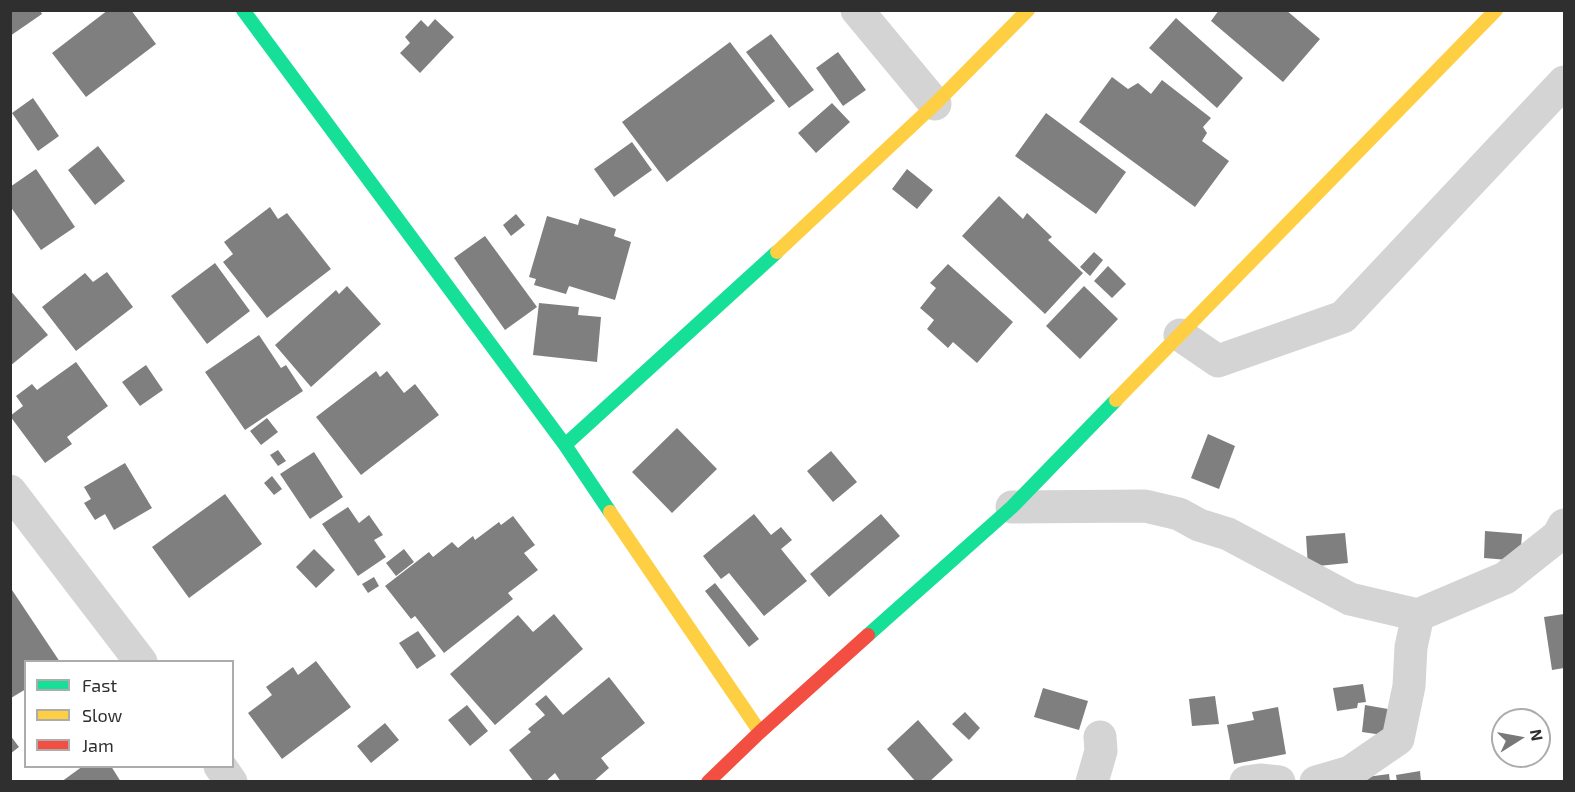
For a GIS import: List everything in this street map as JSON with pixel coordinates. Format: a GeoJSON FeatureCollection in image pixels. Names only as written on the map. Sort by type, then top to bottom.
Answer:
{"type":"FeatureCollection","features":[{"type":"Feature","properties":{"kind":"street"},"geometry":{"type":"LineString","coordinates":[[243,10],[565,445],[760,732]]}},
{"type":"Feature","properties":{"kind":"street"},"geometry":{"type":"LineString","coordinates":[[857,10],[935,104]]}},
{"type":"Feature","properties":{"kind":"street"},"geometry":{"type":"LineString","coordinates":[[565,445],[773,256],[935,104],[1028,10]]}},
{"type":"Feature","properties":{"kind":"street"},"geometry":{"type":"LineString","coordinates":[[708,782],[760,732],[1012,507],[1496,10]]}},
{"type":"Feature","properties":{"kind":"street"},"geometry":{"type":"LineString","coordinates":[[1180,335],[1218,361],[1343,317],[1564,82]]}},
{"type":"Feature","properties":{"kind":"street"},"geometry":{"type":"LineString","coordinates":[[12,495],[139,660]]}},
{"type":"Feature","properties":{"kind":"street"},"geometry":{"type":"LineString","coordinates":[[1012,507],[1145,506],[1179,514],[1199,525],[1228,534],[1350,599],[1418,615],[1505,578],[1558,536],[1564,525]]}},
{"type":"Feature","properties":{"kind":"street"},"geometry":{"type":"LineString","coordinates":[[1316,782],[1350,772],[1398,739],[1409,686],[1411,647],[1418,615]]}},
{"type":"Feature","properties":{"kind":"street"},"geometry":{"type":"LineString","coordinates":[[1092,782],[1101,751],[1100,737]]}},
{"type":"Feature","properties":{"kind":"street"},"geometry":{"type":"LineString","coordinates":[[221,768],[231,782]]}},
{"type":"Feature","properties":{"kind":"street"},"geometry":{"type":"LineString","coordinates":[[1245,782],[1260,780],[1279,782]]}},
{"type":"Feature","properties":{"kind":"building"},"geometry":{"type":"Polygon","coordinates":[[[10,10],[40,10],[42,14],[10,36],[10,10]]]}},
{"type":"Feature","properties":{"kind":"building"},"geometry":{"type":"Polygon","coordinates":[[[108,10],[131,10],[156,44],[86,97],[52,53],[108,10]]]}},
{"type":"Feature","properties":{"kind":"building"},"geometry":{"type":"Polygon","coordinates":[[[1219,10],[1286,10],[1320,39],[1283,82],[1211,21],[1219,10]]]}},
{"type":"Feature","properties":{"kind":"building"},"geometry":{"type":"Polygon","coordinates":[[[1176,18],[1243,78],[1217,108],[1149,48],[1176,18]]]}},
{"type":"Feature","properties":{"kind":"building"},"geometry":{"type":"Polygon","coordinates":[[[435,19],[454,37],[420,73],[400,53],[410,43],[405,37],[421,20],[428,27],[435,19]]]}},
{"type":"Feature","properties":{"kind":"building"},"geometry":{"type":"Polygon","coordinates":[[[771,34],[814,90],[789,108],[746,52],[771,34]]]}},
{"type":"Feature","properties":{"kind":"building"},"geometry":{"type":"Polygon","coordinates":[[[730,42],[775,101],[667,182],[622,122],[730,42]]]}},
{"type":"Feature","properties":{"kind":"building"},"geometry":{"type":"Polygon","coordinates":[[[838,52],[866,90],[843,106],[816,68],[838,52]]]}},
{"type":"Feature","properties":{"kind":"building"},"geometry":{"type":"Polygon","coordinates":[[[1112,77],[1128,89],[1138,83],[1151,94],[1162,80],[1211,118],[1203,127],[1207,133],[1202,141],[1229,161],[1195,207],[1079,122],[1112,77]]]}},
{"type":"Feature","properties":{"kind":"building"},"geometry":{"type":"Polygon","coordinates":[[[33,98],[59,136],[38,151],[12,113],[33,98]]]}},
{"type":"Feature","properties":{"kind":"building"},"geometry":{"type":"Polygon","coordinates":[[[832,103],[850,122],[816,153],[798,133],[832,103]]]}},
{"type":"Feature","properties":{"kind":"building"},"geometry":{"type":"Polygon","coordinates":[[[1046,113],[1126,172],[1096,214],[1015,156],[1046,113]]]}},
{"type":"Feature","properties":{"kind":"building"},"geometry":{"type":"Polygon","coordinates":[[[632,142],[652,170],[614,197],[594,169],[632,142]]]}},
{"type":"Feature","properties":{"kind":"building"},"geometry":{"type":"Polygon","coordinates":[[[98,146],[125,181],[95,205],[68,170],[98,146]]]}},
{"type":"Feature","properties":{"kind":"building"},"geometry":{"type":"Polygon","coordinates":[[[36,169],[75,227],[41,250],[10,206],[10,187],[36,169]]]}},
{"type":"Feature","properties":{"kind":"building"},"geometry":{"type":"Polygon","coordinates":[[[907,169],[933,190],[917,209],[892,189],[907,169]]]}},
{"type":"Feature","properties":{"kind":"building"},"geometry":{"type":"Polygon","coordinates":[[[999,196],[1023,219],[1027,213],[1052,237],[1048,240],[1083,273],[1045,314],[962,236],[999,196]]]}},
{"type":"Feature","properties":{"kind":"building"},"geometry":{"type":"Polygon","coordinates":[[[270,207],[278,219],[287,213],[331,269],[267,318],[223,262],[233,254],[224,242],[270,207]]]}},
{"type":"Feature","properties":{"kind":"building"},"geometry":{"type":"Polygon","coordinates":[[[516,214],[525,225],[511,236],[503,225],[516,214]]]}},
{"type":"Feature","properties":{"kind":"building"},"geometry":{"type":"Polygon","coordinates":[[[547,216],[578,225],[580,218],[616,229],[614,236],[631,242],[615,300],[569,286],[566,294],[534,285],[536,279],[529,277],[547,216]]]}},
{"type":"Feature","properties":{"kind":"building"},"geometry":{"type":"Polygon","coordinates":[[[485,236],[537,307],[505,330],[454,258],[485,236]]]}},
{"type":"Feature","properties":{"kind":"building"},"geometry":{"type":"Polygon","coordinates":[[[1094,252],[1103,260],[1090,276],[1080,267],[1094,252]]]}},
{"type":"Feature","properties":{"kind":"building"},"geometry":{"type":"Polygon","coordinates":[[[215,263],[250,311],[207,344],[171,296],[215,263]]]}},
{"type":"Feature","properties":{"kind":"building"},"geometry":{"type":"Polygon","coordinates":[[[948,264],[1013,322],[977,363],[953,342],[948,348],[927,329],[934,320],[920,308],[936,288],[930,283],[948,264]]]}},
{"type":"Feature","properties":{"kind":"building"},"geometry":{"type":"Polygon","coordinates":[[[1108,266],[1126,284],[1112,298],[1094,281],[1108,266]]]}},
{"type":"Feature","properties":{"kind":"building"},"geometry":{"type":"Polygon","coordinates":[[[107,272],[133,307],[76,351],[42,307],[85,273],[93,282],[107,272]]]}},
{"type":"Feature","properties":{"kind":"building"},"geometry":{"type":"Polygon","coordinates":[[[347,286],[381,324],[311,387],[275,345],[336,290],[339,294],[347,286]]]}},
{"type":"Feature","properties":{"kind":"building"},"geometry":{"type":"Polygon","coordinates":[[[1084,286],[1118,319],[1080,359],[1046,326],[1084,286]]]}},
{"type":"Feature","properties":{"kind":"building"},"geometry":{"type":"Polygon","coordinates":[[[10,290],[48,335],[10,366],[10,290]]]}},
{"type":"Feature","properties":{"kind":"building"},"geometry":{"type":"Polygon","coordinates":[[[539,303],[579,307],[578,315],[601,317],[597,362],[533,355],[539,303]]]}},
{"type":"Feature","properties":{"kind":"building"},"geometry":{"type":"Polygon","coordinates":[[[259,335],[281,368],[286,365],[303,391],[245,430],[205,372],[259,335]]]}},
{"type":"Feature","properties":{"kind":"building"},"geometry":{"type":"Polygon","coordinates":[[[76,362],[108,406],[67,437],[72,444],[45,463],[10,416],[23,406],[16,396],[32,384],[37,390],[76,362]]]}},
{"type":"Feature","properties":{"kind":"building"},"geometry":{"type":"Polygon","coordinates":[[[146,365],[163,390],[140,406],[122,382],[146,365]]]}},
{"type":"Feature","properties":{"kind":"building"},"geometry":{"type":"Polygon","coordinates":[[[376,371],[380,377],[387,371],[404,393],[415,384],[439,415],[361,475],[316,417],[376,371]]]}},
{"type":"Feature","properties":{"kind":"building"},"geometry":{"type":"Polygon","coordinates":[[[267,418],[278,432],[261,445],[250,431],[267,418]]]}},
{"type":"Feature","properties":{"kind":"building"},"geometry":{"type":"Polygon","coordinates":[[[677,428],[717,469],[672,513],[632,472],[677,428]]]}},
{"type":"Feature","properties":{"kind":"building"},"geometry":{"type":"Polygon","coordinates":[[[1208,434],[1235,446],[1219,489],[1191,478],[1208,434]]]}},
{"type":"Feature","properties":{"kind":"building"},"geometry":{"type":"Polygon","coordinates":[[[278,450],[286,461],[278,466],[270,455],[278,450]]]}},
{"type":"Feature","properties":{"kind":"building"},"geometry":{"type":"Polygon","coordinates":[[[831,451],[857,482],[833,502],[807,471],[831,451]]]}},
{"type":"Feature","properties":{"kind":"building"},"geometry":{"type":"Polygon","coordinates":[[[314,452],[343,497],[310,519],[280,474],[314,452]]]}},
{"type":"Feature","properties":{"kind":"building"},"geometry":{"type":"Polygon","coordinates":[[[125,463],[152,508],[114,530],[105,514],[95,520],[84,503],[91,499],[84,487],[125,463]]]}},
{"type":"Feature","properties":{"kind":"building"},"geometry":{"type":"Polygon","coordinates":[[[272,476],[282,489],[274,495],[264,483],[272,476]]]}},
{"type":"Feature","properties":{"kind":"building"},"geometry":{"type":"Polygon","coordinates":[[[225,494],[262,544],[189,598],[152,547],[225,494]]]}},
{"type":"Feature","properties":{"kind":"building"},"geometry":{"type":"Polygon","coordinates":[[[348,507],[359,523],[369,515],[383,535],[374,540],[386,557],[358,576],[322,524],[348,507]]]}},
{"type":"Feature","properties":{"kind":"building"},"geometry":{"type":"Polygon","coordinates":[[[754,514],[771,535],[781,527],[792,540],[781,549],[807,581],[764,616],[729,573],[721,579],[703,556],[754,514]]]}},
{"type":"Feature","properties":{"kind":"building"},"geometry":{"type":"Polygon","coordinates":[[[881,514],[900,536],[829,597],[810,574],[881,514]]]}},
{"type":"Feature","properties":{"kind":"building"},"geometry":{"type":"Polygon","coordinates":[[[513,516],[535,545],[524,553],[538,570],[508,593],[513,599],[444,653],[415,616],[411,619],[385,586],[429,552],[433,557],[452,542],[458,548],[473,536],[475,540],[499,522],[501,525],[513,516]]]}},
{"type":"Feature","properties":{"kind":"building"},"geometry":{"type":"Polygon","coordinates":[[[1485,531],[1522,534],[1520,561],[1484,558],[1485,531]]]}},
{"type":"Feature","properties":{"kind":"building"},"geometry":{"type":"Polygon","coordinates":[[[1345,533],[1348,563],[1308,567],[1306,536],[1345,533]]]}},
{"type":"Feature","properties":{"kind":"building"},"geometry":{"type":"Polygon","coordinates":[[[314,549],[335,570],[316,588],[296,567],[314,549]]]}},
{"type":"Feature","properties":{"kind":"building"},"geometry":{"type":"Polygon","coordinates":[[[404,549],[414,562],[396,576],[386,563],[404,549]]]}},
{"type":"Feature","properties":{"kind":"building"},"geometry":{"type":"Polygon","coordinates":[[[374,577],[379,586],[368,593],[362,584],[374,577]]]}},
{"type":"Feature","properties":{"kind":"building"},"geometry":{"type":"Polygon","coordinates":[[[715,583],[759,639],[749,647],[705,591],[715,583]]]}},
{"type":"Feature","properties":{"kind":"building"},"geometry":{"type":"Polygon","coordinates":[[[10,587],[59,660],[24,660],[24,690],[11,698],[10,587]]]}},
{"type":"Feature","properties":{"kind":"building"},"geometry":{"type":"Polygon","coordinates":[[[554,614],[583,649],[495,725],[450,674],[518,615],[533,632],[554,614]]]}},
{"type":"Feature","properties":{"kind":"building"},"geometry":{"type":"Polygon","coordinates":[[[1564,614],[1564,668],[1552,670],[1544,617],[1564,614]]]}},
{"type":"Feature","properties":{"kind":"building"},"geometry":{"type":"Polygon","coordinates":[[[418,631],[436,656],[417,669],[399,643],[418,631]]]}},
{"type":"Feature","properties":{"kind":"building"},"geometry":{"type":"Polygon","coordinates":[[[316,661],[351,707],[282,759],[248,713],[272,695],[266,687],[293,667],[298,675],[316,661]]]}},
{"type":"Feature","properties":{"kind":"building"},"geometry":{"type":"Polygon","coordinates":[[[609,677],[645,723],[601,758],[609,768],[593,782],[561,782],[555,773],[545,782],[534,782],[509,750],[531,732],[528,729],[545,715],[535,704],[546,695],[563,715],[609,677]]]}},
{"type":"Feature","properties":{"kind":"building"},"geometry":{"type":"Polygon","coordinates":[[[1363,684],[1366,702],[1358,703],[1357,708],[1337,711],[1333,688],[1363,684]]]}},
{"type":"Feature","properties":{"kind":"building"},"geometry":{"type":"Polygon","coordinates":[[[1043,688],[1088,701],[1079,730],[1034,717],[1043,688]]]}},
{"type":"Feature","properties":{"kind":"building"},"geometry":{"type":"Polygon","coordinates":[[[1215,696],[1219,724],[1192,726],[1189,699],[1215,696]]]}},
{"type":"Feature","properties":{"kind":"building"},"geometry":{"type":"Polygon","coordinates":[[[467,705],[488,731],[470,746],[448,720],[467,705]]]}},
{"type":"Feature","properties":{"kind":"building"},"geometry":{"type":"Polygon","coordinates":[[[1365,705],[1388,709],[1383,735],[1362,732],[1365,705]]]}},
{"type":"Feature","properties":{"kind":"building"},"geometry":{"type":"Polygon","coordinates":[[[1278,707],[1286,754],[1234,764],[1227,725],[1254,720],[1252,712],[1278,707]]]}},
{"type":"Feature","properties":{"kind":"building"},"geometry":{"type":"Polygon","coordinates":[[[965,712],[980,728],[969,740],[952,724],[965,712]]]}},
{"type":"Feature","properties":{"kind":"building"},"geometry":{"type":"Polygon","coordinates":[[[918,720],[953,760],[929,782],[916,782],[887,749],[918,720]]]}},
{"type":"Feature","properties":{"kind":"building"},"geometry":{"type":"Polygon","coordinates":[[[385,723],[399,740],[371,763],[357,746],[385,723]]]}},
{"type":"Feature","properties":{"kind":"building"},"geometry":{"type":"Polygon","coordinates":[[[10,735],[19,747],[10,754],[10,735]]]}},
{"type":"Feature","properties":{"kind":"building"},"geometry":{"type":"Polygon","coordinates":[[[80,768],[112,768],[121,782],[61,782],[80,768]]]}},
{"type":"Feature","properties":{"kind":"building"},"geometry":{"type":"Polygon","coordinates":[[[1420,771],[1421,782],[1397,782],[1396,775],[1420,771]]]}},
{"type":"Feature","properties":{"kind":"building"},"geometry":{"type":"Polygon","coordinates":[[[1389,774],[1390,782],[1360,782],[1359,778],[1389,774]]]}},
{"type":"Feature","properties":{"kind":"traffic: fast"},"geometry":{"type":"LineString","coordinates":[[243,10],[565,445],[610,512]]}},
{"type":"Feature","properties":{"kind":"traffic: fast"},"geometry":{"type":"LineString","coordinates":[[565,445],[777,252]]}},
{"type":"Feature","properties":{"kind":"traffic: fast"},"geometry":{"type":"LineString","coordinates":[[868,635],[1012,507],[1116,400]]}},
{"type":"Feature","properties":{"kind":"traffic: slow"},"geometry":{"type":"LineString","coordinates":[[777,252],[935,104],[1028,10]]}},
{"type":"Feature","properties":{"kind":"traffic: slow"},"geometry":{"type":"LineString","coordinates":[[1116,400],[1496,10]]}},
{"type":"Feature","properties":{"kind":"traffic: slow"},"geometry":{"type":"LineString","coordinates":[[610,512],[760,732]]}},
{"type":"Feature","properties":{"kind":"traffic: jam"},"geometry":{"type":"LineString","coordinates":[[708,782],[868,635]]}}]}
